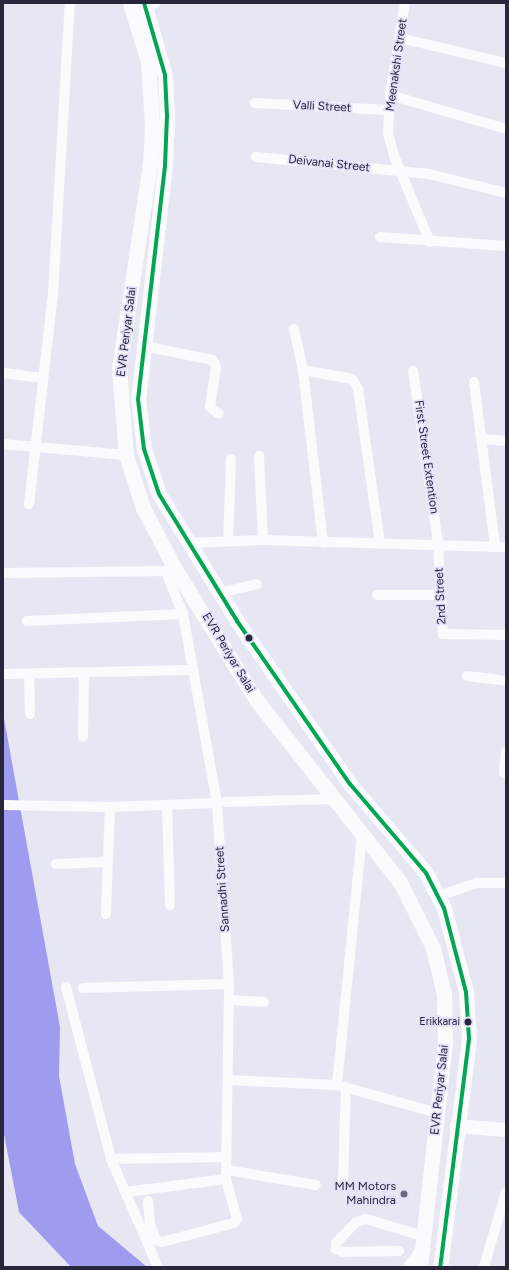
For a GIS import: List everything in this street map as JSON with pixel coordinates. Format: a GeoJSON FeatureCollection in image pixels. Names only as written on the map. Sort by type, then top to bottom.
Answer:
{"type":"FeatureCollection","features":[{"type":"Feature","properties":{"kind":"main road","name":"EVR Periyar Salai"},"geometry":{"type":"LineString","coordinates":[[142,6],[152,119],[144,204],[120,368],[126,455],[143,508],[171,571],[257,701],[400,882],[433,948],[444,994],[445,1042],[420,1267]]}},
{"type":"Feature","properties":{"kind":"main road","name":"EVR Periyar Salai"},"geometry":{"type":"LineString","coordinates":[[142,6],[165,74],[165,166],[143,346],[138,400],[144,449],[160,494],[219,593],[339,768],[426,873],[438,896],[456,946],[466,992],[469,1039],[440,1267]]}},
{"type":"Feature","properties":{"kind":"main road"},"geometry":{"type":"LineString","coordinates":[[144,204],[160,205]]}},
{"type":"Feature","properties":{"kind":"main road"},"geometry":{"type":"LineString","coordinates":[[320,781],[339,768]]}},
{"type":"Feature","properties":{"kind":"main road"},"geometry":{"type":"LineString","coordinates":[[457,1126],[506,1130]]}},
{"type":"Feature","properties":{"kind":"main road"},"geometry":{"type":"LineString","coordinates":[[443,1245],[447,1267]]}},
{"type":"Feature","properties":{"kind":"street"},"geometry":{"type":"LineString","coordinates":[[30,504],[53,294],[70,3]]}},
{"type":"Feature","properties":{"kind":"street","name":"Meenakshi Street"},"geometry":{"type":"LineString","coordinates":[[405,3],[390,95],[388,133],[430,242]]}},
{"type":"Feature","properties":{"kind":"street"},"geometry":{"type":"LineString","coordinates":[[400,38],[506,63]]}},
{"type":"Feature","properties":{"kind":"street"},"geometry":{"type":"LineString","coordinates":[[390,95],[506,129]]}},
{"type":"Feature","properties":{"kind":"street","name":"Valli Street"},"geometry":{"type":"LineString","coordinates":[[255,103],[389,110]]}},
{"type":"Feature","properties":{"kind":"street","name":"Deivanai Street"},"geometry":{"type":"LineString","coordinates":[[256,157],[402,172],[506,193]]}},
{"type":"Feature","properties":{"kind":"street"},"geometry":{"type":"LineString","coordinates":[[380,237],[430,242],[506,246]]}},
{"type":"Feature","properties":{"kind":"street"},"geometry":{"type":"LineString","coordinates":[[294,329],[303,370],[323,543]]}},
{"type":"Feature","properties":{"kind":"street"},"geometry":{"type":"LineString","coordinates":[[143,346],[212,360],[216,367],[210,407],[219,414]]}},
{"type":"Feature","properties":{"kind":"street"},"geometry":{"type":"LineString","coordinates":[[303,370],[352,379],[358,389],[380,543]]}},
{"type":"Feature","properties":{"kind":"street","name":"First Street Extention"},"geometry":{"type":"LineString","coordinates":[[413,371],[438,543]]}},
{"type":"Feature","properties":{"kind":"street"},"geometry":{"type":"LineString","coordinates":[[3,373],[43,378]]}},
{"type":"Feature","properties":{"kind":"street"},"geometry":{"type":"LineString","coordinates":[[474,382],[495,545]]}},
{"type":"Feature","properties":{"kind":"street"},"geometry":{"type":"LineString","coordinates":[[482,439],[506,441]]}},
{"type":"Feature","properties":{"kind":"street"},"geometry":{"type":"LineString","coordinates":[[3,444],[126,455]]}},
{"type":"Feature","properties":{"kind":"street"},"geometry":{"type":"LineString","coordinates":[[259,456],[263,540]]}},
{"type":"Feature","properties":{"kind":"street"},"geometry":{"type":"LineString","coordinates":[[228,542],[231,458]]}},
{"type":"Feature","properties":{"kind":"street"},"geometry":{"type":"LineString","coordinates":[[188,543],[263,540],[323,543],[438,543],[495,545],[506,547]]}},
{"type":"Feature","properties":{"kind":"street","name":"2nd Street"},"geometry":{"type":"LineString","coordinates":[[438,543],[443,634],[506,635]]}},
{"type":"Feature","properties":{"kind":"street"},"geometry":{"type":"LineString","coordinates":[[3,573],[171,571]]}},
{"type":"Feature","properties":{"kind":"street","name":"Sannadhi Street"},"geometry":{"type":"LineString","coordinates":[[148,1201],[150,1224],[156,1240],[162,1242],[234,1223],[237,1209],[226,1174],[229,1080],[229,984],[221,802],[190,670],[182,614],[171,571]]}},
{"type":"Feature","properties":{"kind":"street"},"geometry":{"type":"LineString","coordinates":[[219,593],[257,584]]}},
{"type":"Feature","properties":{"kind":"street"},"geometry":{"type":"LineString","coordinates":[[377,595],[441,595]]}},
{"type":"Feature","properties":{"kind":"street"},"geometry":{"type":"LineString","coordinates":[[27,620],[182,614]]}},
{"type":"Feature","properties":{"kind":"street"},"geometry":{"type":"LineString","coordinates":[[4,674],[190,670]]}},
{"type":"Feature","properties":{"kind":"street"},"geometry":{"type":"LineString","coordinates":[[83,736],[84,673]]}},
{"type":"Feature","properties":{"kind":"street"},"geometry":{"type":"LineString","coordinates":[[29,674],[30,714]]}},
{"type":"Feature","properties":{"kind":"street"},"geometry":{"type":"LineString","coordinates":[[467,676],[506,681]]}},
{"type":"Feature","properties":{"kind":"street"},"geometry":{"type":"LineString","coordinates":[[504,773],[506,752]]}},
{"type":"Feature","properties":{"kind":"street"},"geometry":{"type":"LineString","coordinates":[[3,805],[110,807],[334,799]]}},
{"type":"Feature","properties":{"kind":"street"},"geometry":{"type":"LineString","coordinates":[[167,805],[170,905]]}},
{"type":"Feature","properties":{"kind":"street"},"geometry":{"type":"LineString","coordinates":[[106,914],[110,807]]}},
{"type":"Feature","properties":{"kind":"street"},"geometry":{"type":"LineString","coordinates":[[343,1181],[342,1086],[362,833]]}},
{"type":"Feature","properties":{"kind":"street"},"geometry":{"type":"LineString","coordinates":[[56,864],[107,862]]}},
{"type":"Feature","properties":{"kind":"street"},"geometry":{"type":"LineString","coordinates":[[438,896],[477,883],[506,883]]}},
{"type":"Feature","properties":{"kind":"street"},"geometry":{"type":"LineString","coordinates":[[83,988],[229,984]]}},
{"type":"Feature","properties":{"kind":"street"},"geometry":{"type":"LineString","coordinates":[[66,987],[111,1158],[158,1267]]}},
{"type":"Feature","properties":{"kind":"street"},"geometry":{"type":"LineString","coordinates":[[229,1000],[264,1002]]}},
{"type":"Feature","properties":{"kind":"street"},"geometry":{"type":"LineString","coordinates":[[229,1080],[342,1086],[438,1113]]}},
{"type":"Feature","properties":{"kind":"street"},"geometry":{"type":"LineString","coordinates":[[111,1158],[227,1157]]}},
{"type":"Feature","properties":{"kind":"street"},"geometry":{"type":"LineString","coordinates":[[126,1192],[226,1174],[316,1184]]}},
{"type":"Feature","properties":{"kind":"street"},"geometry":{"type":"LineString","coordinates":[[484,1267],[506,1192]]}},
{"type":"Feature","properties":{"kind":"street"},"geometry":{"type":"LineString","coordinates":[[399,1251],[343,1252],[336,1249],[336,1243],[356,1222],[366,1219],[423,1242],[408,1267]]}},
{"type":"Feature","properties":{"kind":"shaded area"},"geometry":{"type":"Polygon","coordinates":[[[3,713],[60,1027],[59,1076],[75,1164],[98,1226],[147,1267],[71,1267],[19,1212],[3,1129],[3,713]]]}},
{"type":"Feature","properties":{"kind":"transit line"},"geometry":{"type":"LineString","coordinates":[[144,3],[165,75],[167,116],[165,166],[138,399],[144,449],[159,494],[237,621],[350,784],[426,873],[444,908],[466,992],[469,1039],[440,1267]]}},
{"type":"Feature","properties":{"kind":"place","name":"Erikkarai"},"geometry":{"type":"Point","coordinates":[468,1022]}},
{"type":"Feature","properties":{"kind":"place","name":"MM Motors Mahindra"},"geometry":{"type":"Point","coordinates":[404,1194]}}]}
